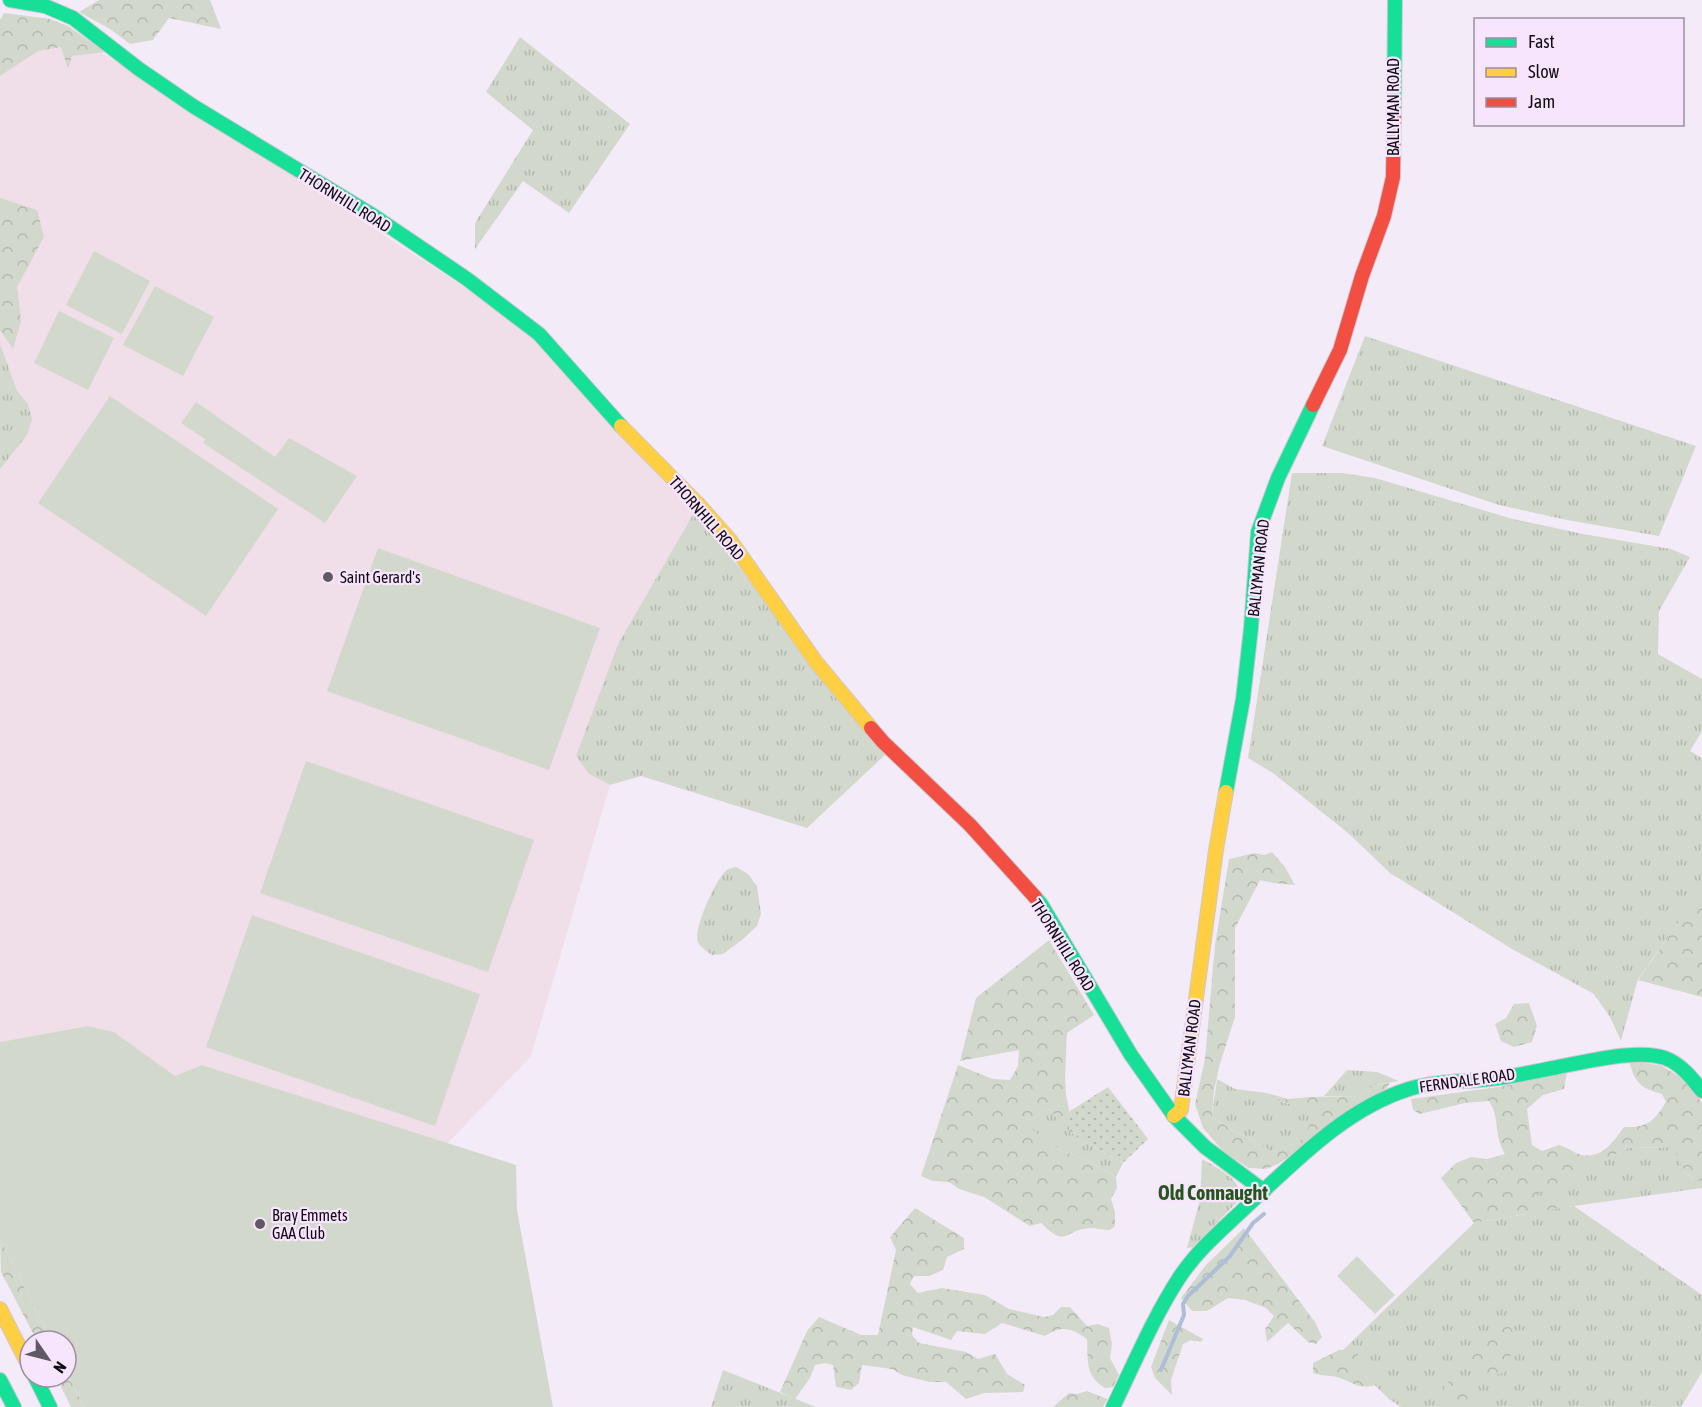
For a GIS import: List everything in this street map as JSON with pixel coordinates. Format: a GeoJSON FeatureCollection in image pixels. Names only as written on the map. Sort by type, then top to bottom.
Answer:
{"type":"FeatureCollection","features":[{"type":"Feature","properties":{"kind":"main road","name":"THORNHILL ROAD"},"geometry":{"type":"LineString","coordinates":[[10,0],[45,6],[73,18],[139,69],[184,100],[374,216],[467,279],[539,333],[641,448],[699,505],[730,540],[816,662],[883,742],[970,825],[1041,904],[1125,1046],[1174,1116],[1205,1147],[1264,1191]]}},
{"type":"Feature","properties":{"kind":"main road","name":"BALLYMAN ROAD"},"geometry":{"type":"LineString","coordinates":[[1174,1116],[1181,1110],[1216,850],[1243,699],[1258,532],[1278,478],[1340,350],[1362,276],[1384,216],[1393,177],[1395,0]]}},
{"type":"Feature","properties":{"kind":"main road","name":"FERNDALE ROAD"},"geometry":{"type":"LineString","coordinates":[[1113,1407],[1164,1303],[1192,1260],[1316,1144],[1384,1099],[1411,1088],[1447,1081],[1491,1078],[1640,1055],[1664,1057],[1684,1070],[1702,1091]]}},
{"type":"Feature","properties":{"kind":"main road"},"geometry":{"type":"LineString","coordinates":[[0,1309],[18,1344]]}},
{"type":"Feature","properties":{"kind":"main road"},"geometry":{"type":"LineString","coordinates":[[0,1380],[14,1407]]}},
{"type":"Feature","properties":{"kind":"main road"},"geometry":{"type":"LineString","coordinates":[[41,1389],[50,1407]]}},
{"type":"Feature","properties":{"kind":"shaded area","name":"Saint Gerard's"},"geometry":{"type":"Polygon","coordinates":[[[4,13],[50,19],[464,287],[529,332],[695,511],[619,642],[589,774],[610,785],[531,1056],[447,1144],[203,1065],[175,1076],[114,1032],[88,1026],[0,1042],[0,20],[4,13]]]}},
{"type":"Feature","properties":{"kind":"green space"},"geometry":{"type":"Polygon","coordinates":[[[99,0],[210,0],[221,29],[169,18],[153,40],[130,44],[110,29],[79,12],[99,0]]]}},
{"type":"Feature","properties":{"kind":"green space"},"geometry":{"type":"Polygon","coordinates":[[[4,13],[50,19],[68,26],[105,52],[72,56],[68,69],[61,47],[38,51],[0,76],[0,20],[4,13]]]}},
{"type":"Feature","properties":{"kind":"green space"},"geometry":{"type":"Polygon","coordinates":[[[520,37],[630,124],[569,213],[523,181],[475,249],[475,223],[533,130],[486,92],[520,37]]]}},
{"type":"Feature","properties":{"kind":"green space"},"geometry":{"type":"Polygon","coordinates":[[[0,198],[37,210],[44,237],[17,287],[21,321],[13,349],[0,330],[0,198]]]}},
{"type":"Feature","properties":{"kind":"green space"},"geometry":{"type":"Polygon","coordinates":[[[94,251],[150,281],[122,334],[66,305],[94,251]]]}},
{"type":"Feature","properties":{"kind":"green space"},"geometry":{"type":"Polygon","coordinates":[[[155,286],[214,317],[183,376],[123,345],[155,286]]]}},
{"type":"Feature","properties":{"kind":"green space"},"geometry":{"type":"Polygon","coordinates":[[[59,311],[114,338],[88,390],[34,363],[59,311]]]}},
{"type":"Feature","properties":{"kind":"green space"},"geometry":{"type":"Polygon","coordinates":[[[1365,336],[1696,446],[1659,536],[1499,505],[1322,446],[1365,336]]]}},
{"type":"Feature","properties":{"kind":"green space"},"geometry":{"type":"Polygon","coordinates":[[[0,344],[17,391],[28,404],[32,419],[27,435],[0,469],[0,344]]]}},
{"type":"Feature","properties":{"kind":"green space"},"geometry":{"type":"Polygon","coordinates":[[[110,396],[278,509],[206,616],[38,503],[110,396]]]}},
{"type":"Feature","properties":{"kind":"green space"},"geometry":{"type":"Polygon","coordinates":[[[196,402],[275,457],[289,438],[357,476],[325,523],[203,443],[205,439],[181,423],[196,402]]]}},
{"type":"Feature","properties":{"kind":"green space"},"geometry":{"type":"Polygon","coordinates":[[[1292,473],[1342,473],[1375,478],[1513,519],[1671,549],[1690,557],[1659,611],[1658,654],[1702,679],[1702,731],[1690,751],[1702,758],[1702,890],[1638,979],[1621,1041],[1610,1017],[1594,994],[1512,949],[1390,873],[1348,833],[1273,773],[1248,758],[1292,473]]]}},
{"type":"Feature","properties":{"kind":"green space"},"geometry":{"type":"Polygon","coordinates":[[[695,511],[885,755],[807,828],[641,776],[610,785],[589,774],[576,756],[619,642],[695,511]]]}},
{"type":"Feature","properties":{"kind":"green space"},"geometry":{"type":"Polygon","coordinates":[[[378,548],[600,628],[549,770],[327,691],[378,548]]]}},
{"type":"Feature","properties":{"kind":"green space"},"geometry":{"type":"Polygon","coordinates":[[[306,761],[534,840],[488,972],[260,893],[306,761]]]}},
{"type":"Feature","properties":{"kind":"green space"},"geometry":{"type":"Polygon","coordinates":[[[1272,852],[1285,867],[1295,885],[1260,880],[1235,928],[1235,1017],[1219,1067],[1212,1116],[1232,1130],[1273,1152],[1304,1138],[1315,1112],[1276,1100],[1359,1096],[1375,1085],[1390,1083],[1383,1093],[1278,1164],[1266,1169],[1249,1168],[1224,1152],[1203,1128],[1195,1104],[1205,1059],[1215,945],[1229,859],[1272,852]]]}},
{"type":"Feature","properties":{"kind":"green space"},"geometry":{"type":"Polygon","coordinates":[[[736,867],[748,874],[757,886],[761,914],[757,926],[743,939],[723,954],[712,955],[698,942],[697,936],[702,916],[717,882],[727,870],[736,867]]]}},
{"type":"Feature","properties":{"kind":"green space"},"geometry":{"type":"Polygon","coordinates":[[[1702,889],[1702,997],[1638,980],[1702,889]]]}},
{"type":"Feature","properties":{"kind":"green space"},"geometry":{"type":"Polygon","coordinates":[[[252,915],[480,994],[435,1126],[206,1047],[252,915]]]}},
{"type":"Feature","properties":{"kind":"green space"},"geometry":{"type":"Polygon","coordinates":[[[1049,940],[1094,1015],[1067,1033],[1065,1078],[1070,1114],[1069,1130],[1065,1131],[1051,1110],[1045,1109],[1028,1127],[1060,1150],[1086,1160],[1116,1177],[1117,1188],[1111,1199],[1115,1212],[1115,1226],[1110,1230],[1081,1229],[1061,1237],[1049,1231],[1041,1223],[1030,1226],[984,1197],[959,1189],[949,1182],[933,1181],[921,1176],[958,1065],[993,1079],[1010,1080],[1018,1066],[1019,1050],[960,1061],[976,998],[1049,940]]]}},
{"type":"Feature","properties":{"kind":"green space"},"geometry":{"type":"Polygon","coordinates":[[[1529,1003],[1537,1026],[1532,1042],[1514,1047],[1501,1041],[1495,1024],[1506,1018],[1514,1004],[1529,1003]]]}},
{"type":"Feature","properties":{"kind":"green space","name":"Bray Emmets GAA Club"},"geometry":{"type":"Polygon","coordinates":[[[88,1026],[114,1032],[175,1076],[202,1065],[516,1165],[517,1210],[553,1407],[84,1407],[75,1389],[78,1389],[78,1329],[45,1329],[0,1238],[0,1042],[88,1026]]]}},
{"type":"Feature","properties":{"kind":"green space"},"geometry":{"type":"Polygon","coordinates":[[[1629,1060],[1662,1066],[1688,1082],[1702,1103],[1702,1183],[1686,1174],[1673,1147],[1628,1148],[1535,1195],[1573,1206],[1474,1223],[1441,1178],[1456,1163],[1471,1157],[1487,1159],[1505,1154],[1499,1141],[1495,1114],[1489,1101],[1465,1103],[1420,1114],[1413,1110],[1411,1099],[1498,1087],[1567,1072],[1564,1089],[1543,1095],[1527,1109],[1532,1145],[1542,1151],[1559,1145],[1589,1156],[1607,1148],[1624,1127],[1645,1125],[1650,1122],[1666,1102],[1662,1094],[1639,1083],[1633,1074],[1629,1060]]]}},
{"type":"Feature","properties":{"kind":"green space"},"geometry":{"type":"Polygon","coordinates":[[[1347,1070],[1377,1072],[1399,1081],[1375,1085],[1359,1096],[1324,1096],[1347,1070]]]}},
{"type":"Feature","properties":{"kind":"green space"},"geometry":{"type":"Polygon","coordinates":[[[1217,1079],[1235,1089],[1267,1093],[1288,1099],[1278,1101],[1316,1111],[1305,1138],[1273,1152],[1232,1130],[1212,1116],[1217,1079]]]}},
{"type":"Feature","properties":{"kind":"green space"},"geometry":{"type":"Polygon","coordinates":[[[1108,1087],[1148,1139],[1123,1163],[1079,1139],[1069,1130],[1070,1111],[1108,1087]]]}},
{"type":"Feature","properties":{"kind":"green space"},"geometry":{"type":"Polygon","coordinates":[[[1045,1109],[1051,1110],[1065,1130],[1069,1130],[1079,1139],[1123,1163],[1116,1177],[1086,1160],[1060,1150],[1027,1127],[1045,1109]]]}},
{"type":"Feature","properties":{"kind":"green space"},"geometry":{"type":"Polygon","coordinates":[[[1674,1147],[1686,1174],[1702,1183],[1702,1188],[1574,1206],[1702,1295],[1702,1372],[1681,1407],[1401,1407],[1389,1399],[1341,1352],[1474,1223],[1571,1206],[1534,1195],[1628,1148],[1674,1147]]]}},
{"type":"Feature","properties":{"kind":"green space"},"geometry":{"type":"Polygon","coordinates":[[[1202,1159],[1236,1183],[1239,1189],[1238,1197],[1237,1202],[1193,1247],[1187,1248],[1200,1200],[1202,1159]]]}},
{"type":"Feature","properties":{"kind":"green space"},"geometry":{"type":"Polygon","coordinates":[[[915,1208],[964,1238],[964,1249],[947,1257],[943,1270],[929,1276],[914,1276],[910,1284],[918,1293],[942,1288],[985,1295],[1009,1309],[1044,1317],[1053,1315],[1061,1307],[1070,1307],[1087,1326],[1098,1324],[1109,1328],[1112,1344],[1110,1358],[1119,1375],[1113,1387],[1105,1388],[1094,1379],[1089,1367],[1087,1339],[1081,1335],[1062,1329],[1045,1336],[1002,1323],[985,1334],[957,1331],[951,1340],[913,1327],[912,1335],[919,1343],[966,1352],[978,1359],[995,1354],[1007,1374],[1025,1385],[1023,1392],[984,1393],[966,1399],[946,1382],[929,1382],[902,1375],[892,1369],[862,1365],[859,1383],[851,1390],[836,1387],[833,1365],[825,1363],[815,1365],[810,1378],[795,1399],[780,1392],[807,1331],[819,1317],[861,1335],[878,1335],[896,1250],[890,1237],[915,1208]]]}},
{"type":"Feature","properties":{"kind":"green space"},"geometry":{"type":"Polygon","coordinates":[[[1244,1228],[1315,1322],[1322,1337],[1316,1344],[1308,1342],[1288,1323],[1267,1342],[1265,1329],[1274,1316],[1266,1308],[1245,1300],[1228,1298],[1207,1311],[1192,1311],[1181,1298],[1206,1265],[1244,1228]]]}},
{"type":"Feature","properties":{"kind":"green space"},"geometry":{"type":"Polygon","coordinates":[[[0,1238],[45,1329],[31,1329],[1,1272],[0,1238]]]}},
{"type":"Feature","properties":{"kind":"green space"},"geometry":{"type":"Polygon","coordinates":[[[1357,1256],[1395,1295],[1375,1314],[1337,1276],[1357,1256]]]}},
{"type":"Feature","properties":{"kind":"green space"},"geometry":{"type":"Polygon","coordinates":[[[1169,1320],[1203,1339],[1201,1342],[1191,1340],[1183,1344],[1171,1380],[1172,1395],[1155,1378],[1151,1367],[1169,1320]]]}},
{"type":"Feature","properties":{"kind":"green space"},"geometry":{"type":"Polygon","coordinates":[[[1500,1324],[1509,1324],[1515,1336],[1507,1371],[1493,1376],[1477,1368],[1472,1360],[1473,1347],[1476,1339],[1500,1324]]]}},
{"type":"Feature","properties":{"kind":"green space"},"geometry":{"type":"Polygon","coordinates":[[[1339,1350],[1355,1350],[1375,1385],[1360,1386],[1337,1377],[1313,1373],[1313,1363],[1339,1350]]]}},
{"type":"Feature","properties":{"kind":"green space"},"geometry":{"type":"Polygon","coordinates":[[[723,1370],[816,1407],[711,1407],[723,1370]]]}},
{"type":"Feature","properties":{"kind":"green space"},"geometry":{"type":"Polygon","coordinates":[[[1452,1379],[1467,1390],[1473,1407],[1441,1407],[1445,1384],[1452,1379]]]}},
{"type":"Feature","properties":{"kind":"green space"},"geometry":{"type":"Polygon","coordinates":[[[62,1389],[75,1389],[84,1407],[71,1407],[62,1389]]]}},
{"type":"Feature","properties":{"kind":"green space"},"geometry":{"type":"Polygon","coordinates":[[[1087,1391],[1107,1399],[1103,1407],[1053,1407],[1069,1393],[1077,1394],[1087,1391]]]}},
{"type":"Feature","properties":{"kind":"waterway"},"geometry":{"type":"LineString","coordinates":[[1161,1370],[1184,1315],[1183,1304],[1188,1296],[1230,1256],[1253,1223],[1264,1214]]}},
{"type":"Feature","properties":{"kind":"traffic: fast"},"geometry":{"type":"LineString","coordinates":[[10,0],[45,6],[73,18],[139,69],[193,106],[374,216],[467,279],[539,334],[621,426]]}},
{"type":"Feature","properties":{"kind":"traffic: fast"},"geometry":{"type":"LineString","coordinates":[[1394,112],[1395,0]]}},
{"type":"Feature","properties":{"kind":"traffic: fast"},"geometry":{"type":"LineString","coordinates":[[1226,792],[1243,699],[1258,532],[1278,478],[1313,405]]}},
{"type":"Feature","properties":{"kind":"traffic: fast"},"geometry":{"type":"LineString","coordinates":[[1035,897],[1131,1055],[1174,1116],[1205,1147],[1264,1191]]}},
{"type":"Feature","properties":{"kind":"traffic: fast"},"geometry":{"type":"LineString","coordinates":[[1113,1407],[1161,1309],[1194,1258],[1303,1154],[1364,1109],[1419,1086],[1506,1077],[1625,1055],[1653,1055],[1665,1058],[1686,1072],[1702,1091]]}},
{"type":"Feature","properties":{"kind":"traffic: fast"},"geometry":{"type":"LineString","coordinates":[[0,1380],[14,1407]]}},
{"type":"Feature","properties":{"kind":"traffic: fast"},"geometry":{"type":"LineString","coordinates":[[41,1389],[50,1407]]}},
{"type":"Feature","properties":{"kind":"traffic: slow"},"geometry":{"type":"LineString","coordinates":[[621,426],[730,540],[816,662],[871,728]]}},
{"type":"Feature","properties":{"kind":"traffic: slow"},"geometry":{"type":"LineString","coordinates":[[1174,1116],[1181,1110],[1226,792]]}},
{"type":"Feature","properties":{"kind":"traffic: slow"},"geometry":{"type":"LineString","coordinates":[[0,1309],[18,1344]]}},
{"type":"Feature","properties":{"kind":"traffic: jam"},"geometry":{"type":"LineString","coordinates":[[1313,405],[1340,350],[1362,276],[1384,216],[1393,177],[1394,112]]}},
{"type":"Feature","properties":{"kind":"traffic: jam"},"geometry":{"type":"LineString","coordinates":[[871,728],[970,825],[1035,897]]}},
{"type":"Feature","properties":{"kind":"place","name":"Saint Gerard's"},"geometry":{"type":"Point","coordinates":[328,577]}},
{"type":"Feature","properties":{"kind":"place","name":"Bray Emmets GAA Club"},"geometry":{"type":"Point","coordinates":[260,1224]}},
{"type":"Feature","properties":{"kind":"district","name":"Old Connaught"},"geometry":{"type":"Point","coordinates":[1213,1192]}}]}
